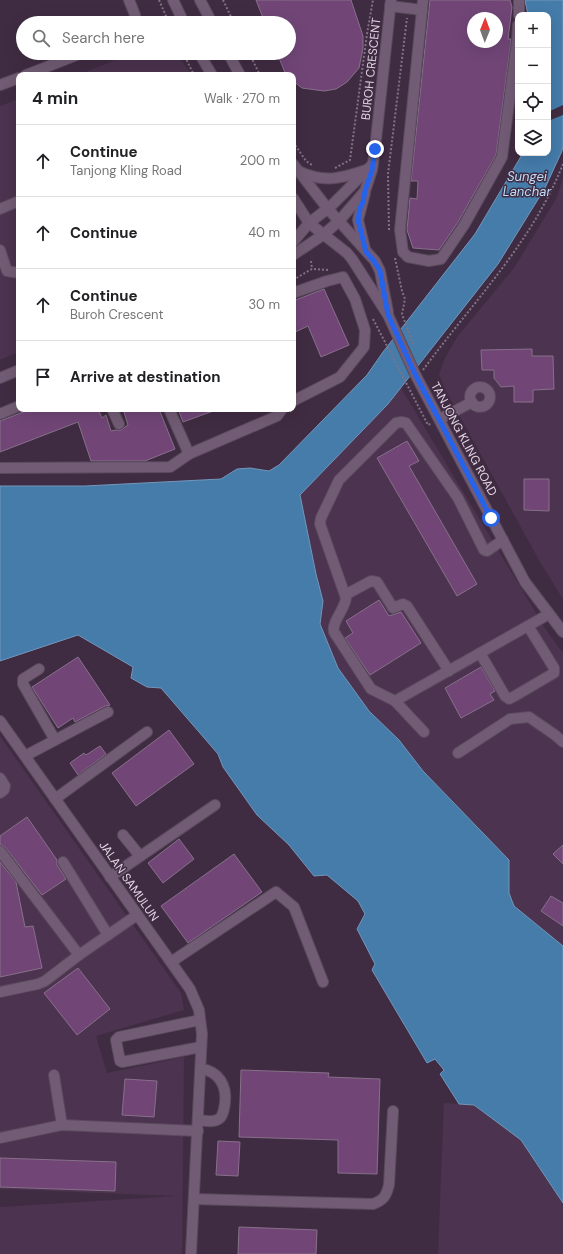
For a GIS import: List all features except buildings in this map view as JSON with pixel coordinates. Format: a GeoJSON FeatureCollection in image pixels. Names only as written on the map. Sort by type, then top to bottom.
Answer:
{"type":"FeatureCollection","features":[{"type":"Feature","properties":{"kind":"street"},"geometry":{"type":"LineString","coordinates":[[129,0],[135,16]]}},
{"type":"Feature","properties":{"kind":"street"},"geometry":{"type":"LineString","coordinates":[[173,0],[181,16]]}},
{"type":"Feature","properties":{"kind":"street"},"geometry":{"type":"LineString","coordinates":[[200,0],[208,16]]}},
{"type":"Feature","properties":{"kind":"street"},"geometry":{"type":"LineString","coordinates":[[519,0],[519,12]]}},
{"type":"Feature","properties":{"kind":"street"},"geometry":{"type":"LineString","coordinates":[[391,3],[423,5],[400,230],[400,237],[405,255],[408,257],[429,261],[441,259],[464,225],[502,157],[516,48]]}},
{"type":"Feature","properties":{"kind":"street","name":"BUROH CRESCENT"},"geometry":{"type":"LineString","coordinates":[[296,253],[323,235],[339,221],[365,191],[381,102],[391,3]]}},
{"type":"Feature","properties":{"kind":"street"},"geometry":{"type":"LineString","coordinates":[[34,72],[64,60]]}},
{"type":"Feature","properties":{"kind":"street"},"geometry":{"type":"LineString","coordinates":[[203,60],[210,72]]}},
{"type":"Feature","properties":{"kind":"street"},"geometry":{"type":"LineString","coordinates":[[232,60],[238,72]]}},
{"type":"Feature","properties":{"kind":"street"},"geometry":{"type":"LineString","coordinates":[[0,85],[16,79]]}},
{"type":"Feature","properties":{"kind":"street"},"geometry":{"type":"LineString","coordinates":[[296,238],[309,223],[347,192],[370,167]]}},
{"type":"Feature","properties":{"kind":"street","name":"TANJONG KLING ROAD"},"geometry":{"type":"LineString","coordinates":[[296,168],[315,178],[327,180],[370,167]]}},
{"type":"Feature","properties":{"kind":"street","name":"TANJONG KLING ROAD"},"geometry":{"type":"LineString","coordinates":[[296,168],[328,209],[374,261],[380,271],[388,315]]}},
{"type":"Feature","properties":{"kind":"street"},"geometry":{"type":"LineString","coordinates":[[365,191],[358,220],[366,252]]}},
{"type":"Feature","properties":{"kind":"street"},"geometry":{"type":"LineString","coordinates":[[0,209],[16,202]]}},
{"type":"Feature","properties":{"kind":"street","name":"TANJONG KLING ROAD"},"geometry":{"type":"LineString","coordinates":[[296,203],[309,223],[347,253],[352,259],[388,315],[416,376],[525,582],[563,632]]}},
{"type":"Feature","properties":{"kind":"street"},"geometry":{"type":"LineString","coordinates":[[0,250],[7,270],[16,272]]}},
{"type":"Feature","properties":{"kind":"street"},"geometry":{"type":"LineString","coordinates":[[296,291],[327,280],[343,277],[355,299],[365,330],[364,347],[340,377],[296,399]]}},
{"type":"Feature","properties":{"kind":"street"},"geometry":{"type":"LineString","coordinates":[[0,378],[16,371]]}},
{"type":"Feature","properties":{"kind":"street"},"geometry":{"type":"LineString","coordinates":[[440,419],[472,402]]}},
{"type":"Feature","properties":{"kind":"street"},"geometry":{"type":"LineString","coordinates":[[0,414],[16,407]]}},
{"type":"Feature","properties":{"kind":"street"},"geometry":{"type":"LineString","coordinates":[[113,412],[119,424]]}},
{"type":"Feature","properties":{"kind":"street"},"geometry":{"type":"LineString","coordinates":[[170,412],[189,454]]}},
{"type":"Feature","properties":{"kind":"street"},"geometry":{"type":"LineString","coordinates":[[0,468],[173,466],[189,454],[277,416],[280,412]]}},
{"type":"Feature","properties":{"kind":"street"},"geometry":{"type":"LineString","coordinates":[[424,732],[395,701],[371,689],[334,632],[334,626],[345,605],[346,598],[320,524],[321,518],[339,480],[396,423],[400,422],[406,423],[458,498],[484,550],[487,551],[503,540]]}},
{"type":"Feature","properties":{"kind":"street"},"geometry":{"type":"LineString","coordinates":[[345,595],[371,582],[377,582],[393,608],[404,604],[407,606],[449,671]]}},
{"type":"Feature","properties":{"kind":"street"},"geometry":{"type":"LineString","coordinates":[[395,701],[549,614]]}},
{"type":"Feature","properties":{"kind":"street"},"geometry":{"type":"LineString","coordinates":[[480,653],[505,696],[509,699],[513,697],[554,673],[554,668],[528,626]]}},
{"type":"Feature","properties":{"kind":"street"},"geometry":{"type":"LineString","coordinates":[[39,669],[23,679],[23,684],[55,740]]}},
{"type":"Feature","properties":{"kind":"street"},"geometry":{"type":"LineString","coordinates":[[25,756],[108,712]]}},
{"type":"Feature","properties":{"kind":"street"},"geometry":{"type":"LineString","coordinates":[[458,753],[510,719],[529,717],[563,742]]}},
{"type":"Feature","properties":{"kind":"street","name":"JALAN SAMULUN"},"geometry":{"type":"LineString","coordinates":[[0,721],[190,990],[199,1010],[202,1034],[201,1069],[192,1253]]}},
{"type":"Feature","properties":{"kind":"street"},"geometry":{"type":"LineString","coordinates":[[55,799],[146,732]]}},
{"type":"Feature","properties":{"kind":"street"},"geometry":{"type":"LineString","coordinates":[[0,778],[5,786],[4,790],[0,793]]}},
{"type":"Feature","properties":{"kind":"street"},"geometry":{"type":"LineString","coordinates":[[110,877],[215,805]]}},
{"type":"Feature","properties":{"kind":"street"},"geometry":{"type":"LineString","coordinates":[[123,835],[140,856]]}},
{"type":"Feature","properties":{"kind":"street"},"geometry":{"type":"LineString","coordinates":[[0,850],[79,955]]}},
{"type":"Feature","properties":{"kind":"street"},"geometry":{"type":"LineString","coordinates":[[63,862],[108,935]]}},
{"type":"Feature","properties":{"kind":"street"},"geometry":{"type":"LineString","coordinates":[[170,962],[276,892],[294,908],[323,982]]}},
{"type":"Feature","properties":{"kind":"street"},"geometry":{"type":"LineString","coordinates":[[0,992],[38,984],[45,981],[79,955],[137,915]]}},
{"type":"Feature","properties":{"kind":"street"},"geometry":{"type":"LineString","coordinates":[[200,1020],[119,1037],[116,1040],[120,1061],[122,1062],[201,1047]]}},
{"type":"Feature","properties":{"kind":"street"},"geometry":{"type":"LineString","coordinates":[[0,1138],[62,1125],[198,1126],[214,1121],[220,1118],[224,1112],[226,1096],[222,1082],[216,1075],[211,1071],[201,1069]]}},
{"type":"Feature","properties":{"kind":"street"},"geometry":{"type":"LineString","coordinates":[[54,1074],[62,1125]]}},
{"type":"Feature","properties":{"kind":"street"},"geometry":{"type":"LineString","coordinates":[[194,1199],[373,1204],[381,1201],[386,1194],[389,1185],[393,1111]]}},
{"type":"Feature","properties":{"kind":"path"},"geometry":{"type":"LineString","coordinates":[[159,0],[166,16]]}},
{"type":"Feature","properties":{"kind":"path"},"geometry":{"type":"LineString","coordinates":[[223,0],[231,16]]}},
{"type":"Feature","properties":{"kind":"path"},"geometry":{"type":"LineString","coordinates":[[333,169],[350,160],[373,0]]}},
{"type":"Feature","properties":{"kind":"path"},"geometry":{"type":"LineString","coordinates":[[186,60],[192,72]]}},
{"type":"Feature","properties":{"kind":"path"},"geometry":{"type":"LineString","coordinates":[[252,60],[258,72]]}},
{"type":"Feature","properties":{"kind":"path"},"geometry":{"type":"LineString","coordinates":[[296,146],[306,161],[317,169]]}},
{"type":"Feature","properties":{"kind":"path"},"geometry":{"type":"LineString","coordinates":[[416,376],[496,277],[519,246],[539,214],[563,164]]}},
{"type":"Feature","properties":{"kind":"path"},"geometry":{"type":"LineString","coordinates":[[311,261],[312,269]]}},
{"type":"Feature","properties":{"kind":"shaded area"},"geometry":{"type":"Polygon","coordinates":[[[116,60],[181,60],[190,72],[86,72],[116,60]]]}},
{"type":"Feature","properties":{"kind":"shaded area"},"geometry":{"type":"Polygon","coordinates":[[[16,100],[16,353],[0,360],[0,106],[16,100]]]}},
{"type":"Feature","properties":{"kind":"shaded area"},"geometry":{"type":"Polygon","coordinates":[[[563,178],[563,599],[540,562],[446,391],[439,374],[445,358],[457,337],[514,268],[556,199],[563,178]]]}},
{"type":"Feature","properties":{"kind":"shaded area"},"geometry":{"type":"Polygon","coordinates":[[[401,388],[546,630],[563,653],[563,946],[514,906],[509,893],[509,860],[423,771],[399,740],[369,711],[338,668],[320,624],[323,601],[300,495],[388,404],[401,388]]]}},
{"type":"Feature","properties":{"kind":"shaded area"},"geometry":{"type":"Polygon","coordinates":[[[0,736],[181,993],[184,1010],[96,1036],[107,1073],[184,1057],[182,1254],[0,1254],[0,1207],[177,1196],[0,1189],[0,736]]]}},
{"type":"Feature","properties":{"kind":"shaded area"},"geometry":{"type":"Polygon","coordinates":[[[444,1103],[473,1105],[521,1140],[563,1203],[563,1254],[438,1254],[444,1103]]]}},
{"type":"Feature","properties":{"kind":"water","name":"Sungei Lanchar"},"geometry":{"type":"Polygon","coordinates":[[[525,0],[563,0],[563,145],[562,151],[545,188],[498,264],[388,404],[300,495],[323,601],[320,624],[338,668],[369,711],[399,740],[423,771],[509,860],[509,893],[514,906],[563,946],[563,1203],[521,1140],[474,1105],[459,1104],[440,1074],[444,1070],[435,1059],[427,1063],[372,970],[375,964],[357,929],[365,914],[358,901],[327,875],[314,876],[289,845],[257,815],[223,767],[218,754],[161,688],[147,687],[131,678],[133,667],[78,635],[0,661],[0,486],[85,486],[221,479],[237,469],[250,468],[269,471],[279,465],[367,375],[383,352],[475,234],[521,156],[551,156],[551,12],[527,12],[525,0]]]}},
{"type":"Feature","properties":{"kind":"pier"},"geometry":{"type":"Polygon","coordinates":[[[563,105],[563,115],[551,120],[551,111],[563,105]]]}},
{"type":"Feature","properties":{"kind":"route"},"geometry":{"type":"LineString","coordinates":[[375,149],[372,170],[360,208],[358,220],[366,252],[380,271],[388,315],[415,374],[491,518]]}}]}
